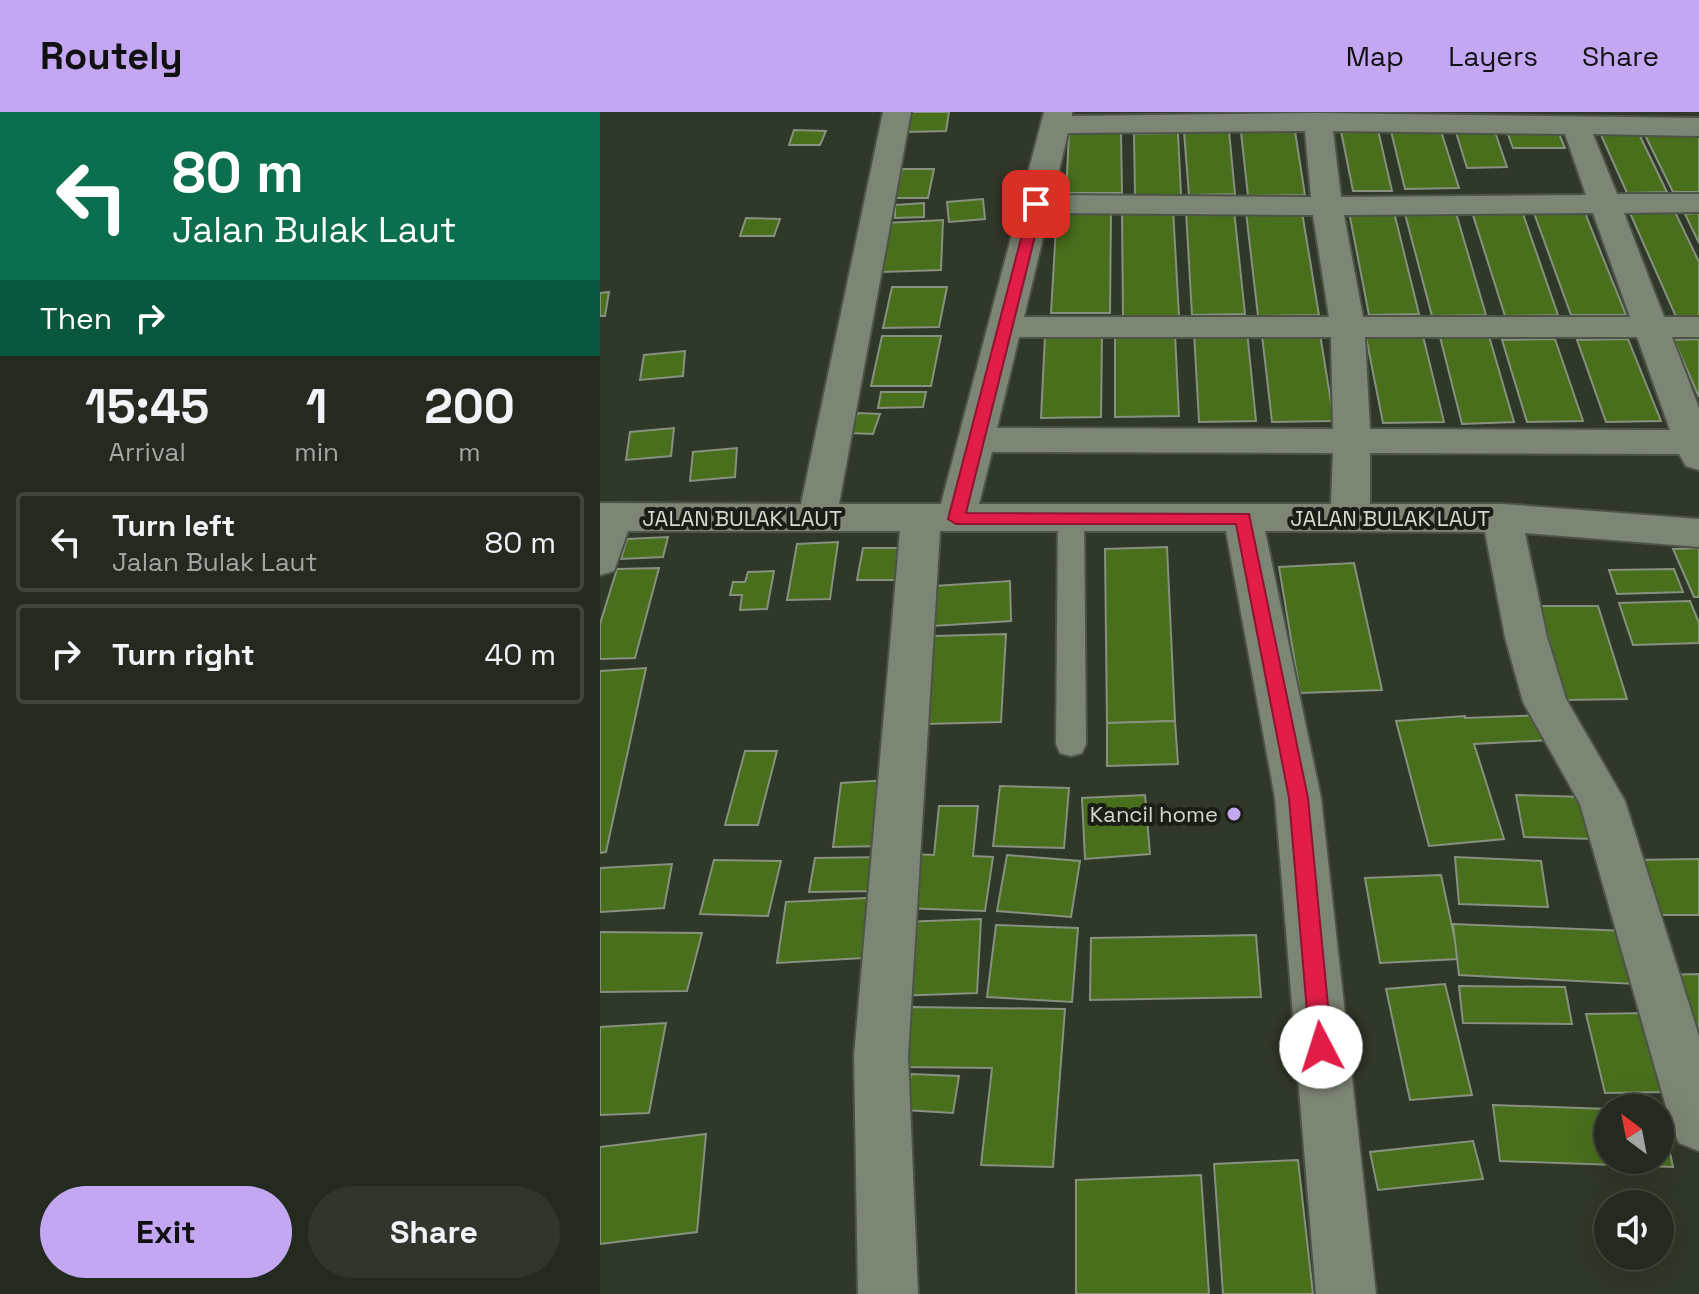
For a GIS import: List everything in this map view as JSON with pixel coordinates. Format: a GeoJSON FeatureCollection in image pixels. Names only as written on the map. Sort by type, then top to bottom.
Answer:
{"type":"FeatureCollection","features":[{"type":"Feature","properties":{"kind":"street"},"geometry":{"type":"LineString","coordinates":[[817,518],[897,112]]}},
{"type":"Feature","properties":{"kind":"street"},"geometry":{"type":"LineString","coordinates":[[888,1294],[881,1056],[939,518],[977,440],[1057,119],[1699,127]]}},
{"type":"Feature","properties":{"kind":"street"},"geometry":{"type":"LineString","coordinates":[[1318,122],[1327,206],[1348,328],[1352,440],[1350,516]]}},
{"type":"Feature","properties":{"kind":"street"},"geometry":{"type":"LineString","coordinates":[[977,440],[1352,440],[1698,447],[1576,126]]}},
{"type":"Feature","properties":{"kind":"street"},"geometry":{"type":"LineString","coordinates":[[1036,204],[1327,206],[1699,203]]}},
{"type":"Feature","properties":{"kind":"street"},"geometry":{"type":"LineString","coordinates":[[1005,327],[1699,327]]}},
{"type":"Feature","properties":{"kind":"street"},"geometry":{"type":"LineString","coordinates":[[600,561],[606,517]]}},
{"type":"Feature","properties":{"kind":"street","name":"JALAN BULAK LAUT"},"geometry":{"type":"LineString","coordinates":[[606,517],[1502,518],[1699,533]]}},
{"type":"Feature","properties":{"kind":"street"},"geometry":{"type":"LineString","coordinates":[[1243,518],[1298,798],[1346,1294]]}},
{"type":"Feature","properties":{"kind":"street"},"geometry":{"type":"LineString","coordinates":[[1502,518],[1526,637],[1545,702],[1602,801],[1699,1124]]}},
{"type":"Feature","properties":{"kind":"lane"},"geometry":{"type":"LineString","coordinates":[[1071,518],[1071,744]]}},
{"type":"Feature","properties":{"kind":"building"},"geometry":{"type":"Polygon","coordinates":[[[911,112],[949,112],[946,131],[908,132],[911,112]]]}},
{"type":"Feature","properties":{"kind":"building"},"geometry":{"type":"Polygon","coordinates":[[[1455,129],[1494,129],[1507,167],[1467,168],[1455,129]]]}},
{"type":"Feature","properties":{"kind":"building"},"geometry":{"type":"Polygon","coordinates":[[[1506,129],[1557,129],[1565,148],[1513,148],[1506,129]]]}},
{"type":"Feature","properties":{"kind":"building"},"geometry":{"type":"Polygon","coordinates":[[[794,130],[826,131],[820,145],[789,145],[794,130]]]}},
{"type":"Feature","properties":{"kind":"building"},"geometry":{"type":"Polygon","coordinates":[[[1378,130],[1392,191],[1353,191],[1341,131],[1378,130]]]}},
{"type":"Feature","properties":{"kind":"building"},"geometry":{"type":"Polygon","coordinates":[[[1229,131],[1235,194],[1189,195],[1184,132],[1229,131]]]}},
{"type":"Feature","properties":{"kind":"building"},"geometry":{"type":"Polygon","coordinates":[[[1295,131],[1305,195],[1248,196],[1241,132],[1295,131]]]}},
{"type":"Feature","properties":{"kind":"building"},"geometry":{"type":"Polygon","coordinates":[[[1391,131],[1441,131],[1459,188],[1405,189],[1391,131]]]}},
{"type":"Feature","properties":{"kind":"building"},"geometry":{"type":"Polygon","coordinates":[[[1121,132],[1122,193],[1066,193],[1069,133],[1121,132]]]}},
{"type":"Feature","properties":{"kind":"building"},"geometry":{"type":"Polygon","coordinates":[[[1178,133],[1181,195],[1135,195],[1134,134],[1178,133]]]}},
{"type":"Feature","properties":{"kind":"building"},"geometry":{"type":"Polygon","coordinates":[[[1644,133],[1696,133],[1699,138],[1699,192],[1673,192],[1644,133]]]}},
{"type":"Feature","properties":{"kind":"building"},"geometry":{"type":"Polygon","coordinates":[[[1639,134],[1667,192],[1627,193],[1601,135],[1639,134]]]}},
{"type":"Feature","properties":{"kind":"building"},"geometry":{"type":"Polygon","coordinates":[[[902,169],[934,169],[928,198],[895,198],[902,169]]]}},
{"type":"Feature","properties":{"kind":"building"},"geometry":{"type":"Polygon","coordinates":[[[983,199],[985,219],[949,222],[947,202],[983,199]]]}},
{"type":"Feature","properties":{"kind":"building"},"geometry":{"type":"Polygon","coordinates":[[[924,203],[924,217],[895,218],[895,205],[924,203]]]}},
{"type":"Feature","properties":{"kind":"building"},"geometry":{"type":"Polygon","coordinates":[[[1173,209],[1179,316],[1123,317],[1122,210],[1173,209]]]}},
{"type":"Feature","properties":{"kind":"building"},"geometry":{"type":"Polygon","coordinates":[[[1057,210],[1111,210],[1110,313],[1051,313],[1057,210]]]}},
{"type":"Feature","properties":{"kind":"building"},"geometry":{"type":"Polygon","coordinates":[[[1234,210],[1245,314],[1192,315],[1186,211],[1234,210]]]}},
{"type":"Feature","properties":{"kind":"building"},"geometry":{"type":"Polygon","coordinates":[[[1522,211],[1558,315],[1505,316],[1472,212],[1522,211]]]}},
{"type":"Feature","properties":{"kind":"building"},"geometry":{"type":"Polygon","coordinates":[[[1246,212],[1302,212],[1319,315],[1258,316],[1246,212]]]}},
{"type":"Feature","properties":{"kind":"building"},"geometry":{"type":"Polygon","coordinates":[[[1349,212],[1394,212],[1419,314],[1369,315],[1349,212]]]}},
{"type":"Feature","properties":{"kind":"building"},"geometry":{"type":"Polygon","coordinates":[[[1675,212],[1699,262],[1699,319],[1677,319],[1630,213],[1675,212]]]}},
{"type":"Feature","properties":{"kind":"building"},"geometry":{"type":"Polygon","coordinates":[[[1456,213],[1486,315],[1432,316],[1405,214],[1456,213]]]}},
{"type":"Feature","properties":{"kind":"building"},"geometry":{"type":"Polygon","coordinates":[[[1534,213],[1585,213],[1626,315],[1571,315],[1534,213]]]}},
{"type":"Feature","properties":{"kind":"building"},"geometry":{"type":"Polygon","coordinates":[[[1699,213],[1699,243],[1685,214],[1699,213]]]}},
{"type":"Feature","properties":{"kind":"building"},"geometry":{"type":"Polygon","coordinates":[[[746,218],[780,219],[774,236],[740,236],[746,218]]]}},
{"type":"Feature","properties":{"kind":"building"},"geometry":{"type":"Polygon","coordinates":[[[943,220],[941,270],[882,272],[886,223],[943,220]]]}},
{"type":"Feature","properties":{"kind":"building"},"geometry":{"type":"Polygon","coordinates":[[[892,287],[947,287],[939,327],[883,328],[892,287]]]}},
{"type":"Feature","properties":{"kind":"building"},"geometry":{"type":"Polygon","coordinates":[[[609,292],[605,316],[600,316],[600,293],[609,292]]]}},
{"type":"Feature","properties":{"kind":"building"},"geometry":{"type":"Polygon","coordinates":[[[1247,331],[1256,421],[1199,422],[1194,332],[1247,331]]]}},
{"type":"Feature","properties":{"kind":"building"},"geometry":{"type":"Polygon","coordinates":[[[1175,334],[1179,416],[1115,417],[1115,335],[1175,334]]]}},
{"type":"Feature","properties":{"kind":"building"},"geometry":{"type":"Polygon","coordinates":[[[1320,334],[1334,421],[1272,422],[1262,335],[1320,334]]]}},
{"type":"Feature","properties":{"kind":"building"},"geometry":{"type":"Polygon","coordinates":[[[1102,335],[1101,417],[1041,418],[1045,336],[1102,335]]]}},
{"type":"Feature","properties":{"kind":"building"},"geometry":{"type":"Polygon","coordinates":[[[882,336],[941,336],[931,386],[871,386],[882,336]]]}},
{"type":"Feature","properties":{"kind":"building"},"geometry":{"type":"Polygon","coordinates":[[[1423,336],[1444,422],[1383,423],[1366,337],[1423,336]]]}},
{"type":"Feature","properties":{"kind":"building"},"geometry":{"type":"Polygon","coordinates":[[[1489,336],[1514,422],[1462,424],[1440,337],[1489,336]]]}},
{"type":"Feature","properties":{"kind":"building"},"geometry":{"type":"Polygon","coordinates":[[[1555,339],[1583,421],[1527,422],[1502,340],[1555,339]]]}},
{"type":"Feature","properties":{"kind":"building"},"geometry":{"type":"Polygon","coordinates":[[[1628,339],[1661,421],[1606,422],[1577,340],[1628,339]]]}},
{"type":"Feature","properties":{"kind":"building"},"geometry":{"type":"Polygon","coordinates":[[[1699,339],[1699,397],[1674,340],[1699,339]]]}},
{"type":"Feature","properties":{"kind":"building"},"geometry":{"type":"Polygon","coordinates":[[[685,351],[683,376],[640,380],[644,355],[685,351]]]}},
{"type":"Feature","properties":{"kind":"building"},"geometry":{"type":"Polygon","coordinates":[[[881,392],[926,392],[923,407],[878,408],[881,392]]]}},
{"type":"Feature","properties":{"kind":"building"},"geometry":{"type":"Polygon","coordinates":[[[858,413],[880,414],[873,434],[849,433],[858,413]]]}},
{"type":"Feature","properties":{"kind":"building"},"geometry":{"type":"Polygon","coordinates":[[[674,428],[671,456],[626,460],[630,432],[674,428]]]}},
{"type":"Feature","properties":{"kind":"building"},"geometry":{"type":"Polygon","coordinates":[[[737,448],[735,477],[690,481],[693,452],[737,448]]]}},
{"type":"Feature","properties":{"kind":"building"},"geometry":{"type":"Polygon","coordinates":[[[668,537],[663,557],[621,559],[627,539],[668,537]]]}},
{"type":"Feature","properties":{"kind":"building"},"geometry":{"type":"Polygon","coordinates":[[[838,542],[830,599],[787,600],[797,544],[838,542]]]}},
{"type":"Feature","properties":{"kind":"building"},"geometry":{"type":"Polygon","coordinates":[[[1167,547],[1175,721],[1107,723],[1105,549],[1167,547]]]}},
{"type":"Feature","properties":{"kind":"building"},"geometry":{"type":"Polygon","coordinates":[[[863,548],[903,548],[898,580],[857,580],[863,548]]]}},
{"type":"Feature","properties":{"kind":"building"},"geometry":{"type":"Polygon","coordinates":[[[1699,548],[1699,597],[1694,597],[1673,549],[1699,548]]]}},
{"type":"Feature","properties":{"kind":"building"},"geometry":{"type":"Polygon","coordinates":[[[1354,563],[1382,690],[1300,693],[1279,567],[1354,563]]]}},
{"type":"Feature","properties":{"kind":"building"},"geometry":{"type":"Polygon","coordinates":[[[659,568],[635,658],[600,659],[600,624],[617,569],[659,568]]]}},
{"type":"Feature","properties":{"kind":"building"},"geometry":{"type":"Polygon","coordinates":[[[1674,569],[1683,592],[1617,594],[1609,570],[1674,569]]]}},
{"type":"Feature","properties":{"kind":"building"},"geometry":{"type":"Polygon","coordinates":[[[774,571],[767,609],[740,610],[742,595],[730,595],[733,582],[745,582],[748,572],[774,571]]]}},
{"type":"Feature","properties":{"kind":"building"},"geometry":{"type":"Polygon","coordinates":[[[1010,581],[1011,621],[917,627],[919,587],[1010,581]]]}},
{"type":"Feature","properties":{"kind":"building"},"geometry":{"type":"Polygon","coordinates":[[[1690,601],[1699,623],[1699,643],[1633,645],[1619,603],[1690,601]]]}},
{"type":"Feature","properties":{"kind":"building"},"geometry":{"type":"Polygon","coordinates":[[[1540,606],[1598,606],[1627,699],[1565,700],[1540,606]]]}},
{"type":"Feature","properties":{"kind":"building"},"geometry":{"type":"Polygon","coordinates":[[[1006,634],[1001,722],[925,724],[934,636],[1006,634]]]}},
{"type":"Feature","properties":{"kind":"building"},"geometry":{"type":"Polygon","coordinates":[[[646,668],[606,852],[600,853],[600,671],[646,668]]]}},
{"type":"Feature","properties":{"kind":"building"},"geometry":{"type":"Polygon","coordinates":[[[1543,715],[1551,740],[1474,744],[1504,839],[1429,846],[1396,721],[1543,715]]]}},
{"type":"Feature","properties":{"kind":"building"},"geometry":{"type":"Polygon","coordinates":[[[1175,721],[1178,764],[1107,766],[1107,723],[1175,721]]]}},
{"type":"Feature","properties":{"kind":"building"},"geometry":{"type":"Polygon","coordinates":[[[745,751],[777,751],[758,825],[725,825],[745,751]]]}},
{"type":"Feature","properties":{"kind":"building"},"geometry":{"type":"Polygon","coordinates":[[[889,780],[883,846],[833,847],[841,783],[889,780]]]}},
{"type":"Feature","properties":{"kind":"building"},"geometry":{"type":"Polygon","coordinates":[[[1000,786],[1069,788],[1064,848],[993,846],[1000,786]]]}},
{"type":"Feature","properties":{"kind":"building"},"geometry":{"type":"Polygon","coordinates":[[[1145,795],[1150,854],[1085,859],[1082,798],[1145,795]]]}},
{"type":"Feature","properties":{"kind":"building"},"geometry":{"type":"Polygon","coordinates":[[[1516,795],[1586,797],[1594,839],[1524,837],[1516,795]]]}},
{"type":"Feature","properties":{"kind":"building"},"geometry":{"type":"Polygon","coordinates":[[[939,806],[978,806],[973,856],[993,857],[985,911],[902,908],[912,854],[934,855],[939,806]]]}},
{"type":"Feature","properties":{"kind":"building"},"geometry":{"type":"Polygon","coordinates":[[[1007,855],[1080,861],[1071,917],[997,911],[1007,855]]]}},
{"type":"Feature","properties":{"kind":"building"},"geometry":{"type":"Polygon","coordinates":[[[885,857],[880,891],[809,892],[815,858],[885,857]]]}},
{"type":"Feature","properties":{"kind":"building"},"geometry":{"type":"Polygon","coordinates":[[[1455,857],[1541,861],[1548,907],[1459,904],[1455,857]]]}},
{"type":"Feature","properties":{"kind":"building"},"geometry":{"type":"Polygon","coordinates":[[[1699,859],[1699,915],[1646,915],[1631,860],[1699,859]]]}},
{"type":"Feature","properties":{"kind":"building"},"geometry":{"type":"Polygon","coordinates":[[[714,860],[781,861],[768,916],[700,914],[714,860]]]}},
{"type":"Feature","properties":{"kind":"building"},"geometry":{"type":"Polygon","coordinates":[[[672,864],[664,908],[600,912],[600,868],[672,864]]]}},
{"type":"Feature","properties":{"kind":"building"},"geometry":{"type":"Polygon","coordinates":[[[1441,875],[1459,959],[1380,963],[1365,878],[1441,875]]]}},
{"type":"Feature","properties":{"kind":"building"},"geometry":{"type":"Polygon","coordinates":[[[887,897],[881,957],[777,963],[786,902],[887,897]]]}},
{"type":"Feature","properties":{"kind":"building"},"geometry":{"type":"Polygon","coordinates":[[[981,919],[977,993],[894,996],[901,922],[981,919]]]}},
{"type":"Feature","properties":{"kind":"building"},"geometry":{"type":"Polygon","coordinates":[[[1453,924],[1626,931],[1635,984],[1459,975],[1453,924]]]}},
{"type":"Feature","properties":{"kind":"building"},"geometry":{"type":"Polygon","coordinates":[[[996,925],[1078,928],[1072,1002],[987,997],[996,925]]]}},
{"type":"Feature","properties":{"kind":"building"},"geometry":{"type":"Polygon","coordinates":[[[600,932],[702,933],[687,991],[600,992],[600,932]]]}},
{"type":"Feature","properties":{"kind":"building"},"geometry":{"type":"Polygon","coordinates":[[[1256,935],[1261,997],[1090,1000],[1091,938],[1256,935]]]}},
{"type":"Feature","properties":{"kind":"building"},"geometry":{"type":"Polygon","coordinates":[[[1699,974],[1699,1042],[1659,975],[1699,974]]]}},
{"type":"Feature","properties":{"kind":"building"},"geometry":{"type":"Polygon","coordinates":[[[1445,984],[1472,1095],[1410,1100],[1386,989],[1445,984]]]}},
{"type":"Feature","properties":{"kind":"building"},"geometry":{"type":"Polygon","coordinates":[[[1459,986],[1565,987],[1572,1024],[1463,1023],[1459,986]]]}},
{"type":"Feature","properties":{"kind":"building"},"geometry":{"type":"Polygon","coordinates":[[[912,1007],[1065,1009],[1053,1167],[981,1165],[992,1068],[903,1067],[912,1007]]]}},
{"type":"Feature","properties":{"kind":"building"},"geometry":{"type":"Polygon","coordinates":[[[1647,1013],[1668,1092],[1605,1093],[1586,1014],[1647,1013]]]}},
{"type":"Feature","properties":{"kind":"building"},"geometry":{"type":"Polygon","coordinates":[[[666,1023],[649,1113],[600,1115],[600,1027],[666,1023]]]}},
{"type":"Feature","properties":{"kind":"building"},"geometry":{"type":"Polygon","coordinates":[[[911,1074],[959,1076],[953,1113],[904,1110],[911,1074]]]}},
{"type":"Feature","properties":{"kind":"building"},"geometry":{"type":"Polygon","coordinates":[[[1493,1105],[1594,1109],[1594,1164],[1500,1161],[1493,1105]]]}},
{"type":"Feature","properties":{"kind":"building"},"geometry":{"type":"Polygon","coordinates":[[[706,1134],[697,1232],[600,1244],[600,1147],[706,1134]]]}},
{"type":"Feature","properties":{"kind":"building"},"geometry":{"type":"Polygon","coordinates":[[[1473,1141],[1483,1179],[1378,1190],[1370,1152],[1473,1141]]]}},
{"type":"Feature","properties":{"kind":"building"},"geometry":{"type":"Polygon","coordinates":[[[1298,1160],[1313,1294],[1223,1294],[1214,1164],[1298,1160]]]}},
{"type":"Feature","properties":{"kind":"building"},"geometry":{"type":"Polygon","coordinates":[[[1201,1175],[1209,1294],[1076,1294],[1076,1180],[1201,1175]]]}},
{"type":"Feature","properties":{"kind":"place","name":"Kancil home"},"geometry":{"type":"Point","coordinates":[1234,814]}},
{"type":"Feature","properties":{"kind":"route"},"geometry":{"type":"LineString","coordinates":[[1036,204],[956,519],[1243,518],[1298,798],[1321,1047]]}}]}
